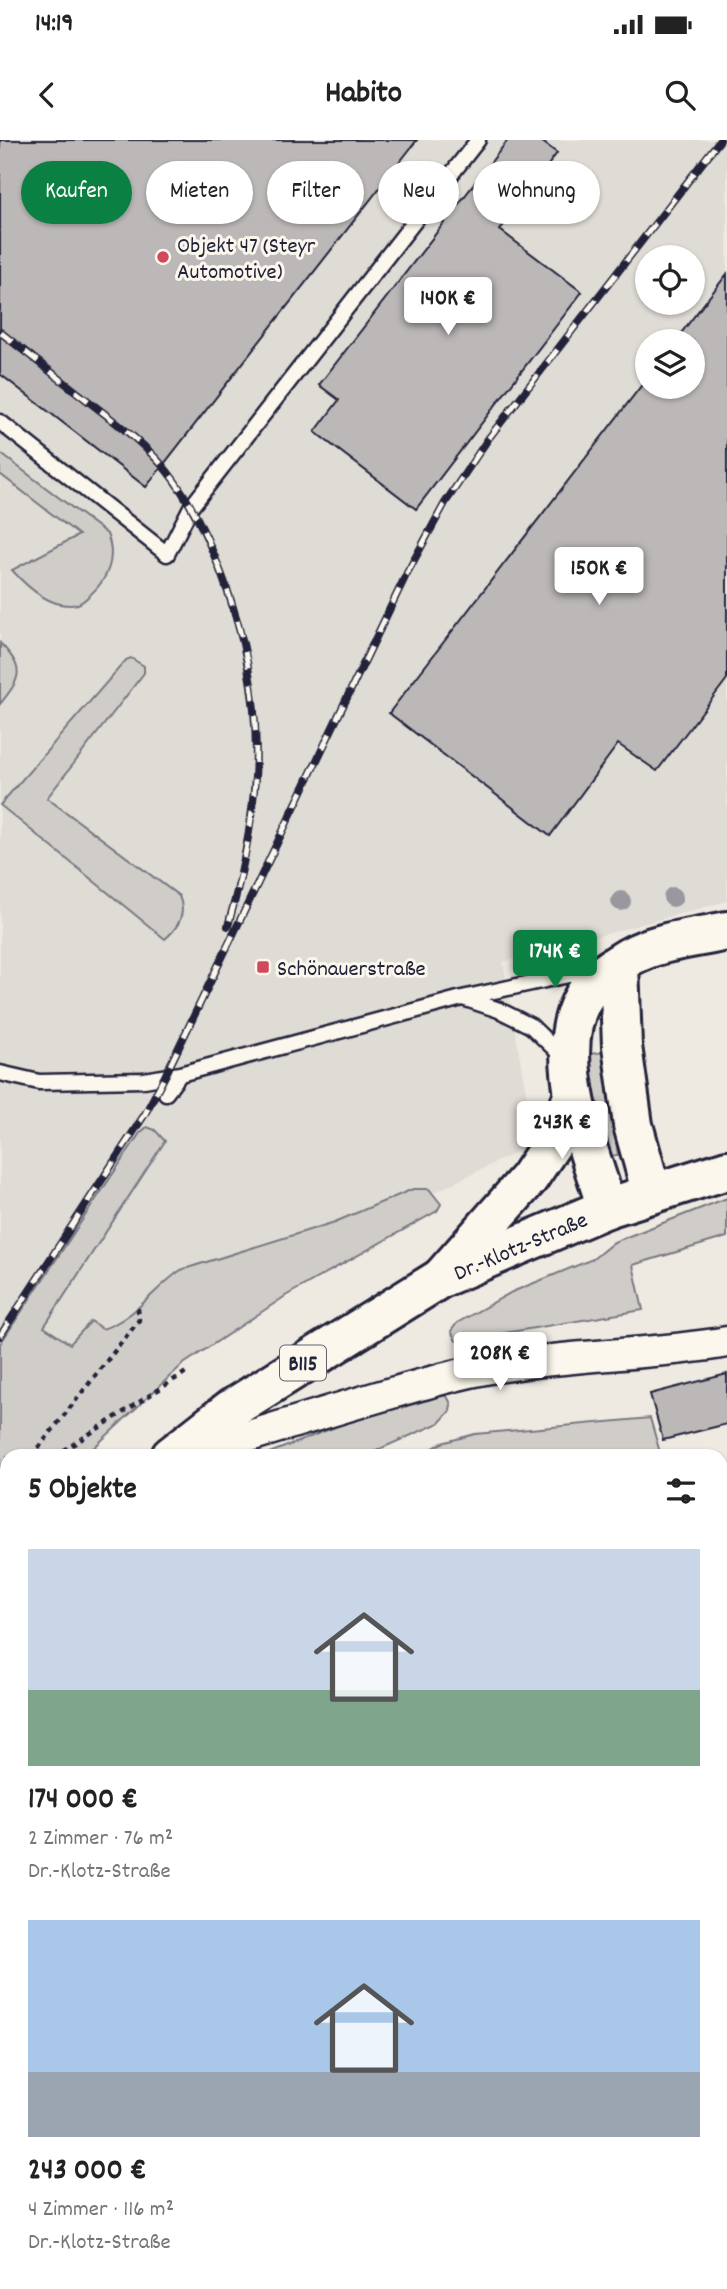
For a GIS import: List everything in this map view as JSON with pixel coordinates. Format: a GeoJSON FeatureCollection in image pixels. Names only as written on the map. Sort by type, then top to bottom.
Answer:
{"type":"FeatureCollection","features":[{"type":"Feature","properties":{"kind":"street"},"geometry":{"type":"LineString","coordinates":[[652,1194],[633,1125],[622,1046],[619,964],[664,944],[727,931]]}},
{"type":"Feature","properties":{"kind":"street","name":"Dr.-Klotz-Straße"},"geometry":{"type":"LineString","coordinates":[[441,1278],[530,1178],[559,1133],[571,1079],[576,1012],[594,982],[619,964]]}},
{"type":"Feature","properties":{"kind":"street","name":"Dr.-Klotz-Straße"},"geometry":{"type":"LineString","coordinates":[[180,1449],[231,1409],[441,1278],[607,1208],[571,1079]]}},
{"type":"Feature","properties":{"kind":"street","name":"B115"},"geometry":{"type":"LineString","coordinates":[[607,1208],[727,1170]]}},
{"type":"Feature","properties":{"kind":"street"},"geometry":{"type":"LineString","coordinates":[[208,1449],[349,1405],[450,1377],[502,1366],[565,1357],[696,1347],[727,1342]]}},
{"type":"Feature","properties":{"kind":"lane"},"geometry":{"type":"LineString","coordinates":[[0,422],[167,555],[191,507],[478,140]]}},
{"type":"Feature","properties":{"kind":"lane"},"geometry":{"type":"LineString","coordinates":[[0,1073],[39,1082],[144,1080],[180,1074],[462,998],[619,964]]}},
{"type":"Feature","properties":{"kind":"lane"},"geometry":{"type":"LineString","coordinates":[[462,998],[499,1010],[531,1026],[571,1079]]}},
{"type":"Feature","properties":{"kind":"lane"},"geometry":{"type":"LineString","coordinates":[[166,1093],[180,1074]]}},
{"type":"Feature","properties":{"kind":"path"},"geometry":{"type":"LineString","coordinates":[[38,1449],[139,1320],[138,1308]]}},
{"type":"Feature","properties":{"kind":"path"},"geometry":{"type":"LineString","coordinates":[[66,1449],[186,1371]]}},
{"type":"Feature","properties":{"kind":"shaded area"},"geometry":{"type":"Polygon","coordinates":[[[0,140],[727,140],[727,901],[503,962],[535,1143],[0,1406],[0,140]]]}},
{"type":"Feature","properties":{"kind":"shaded area"},"geometry":{"type":"Polygon","coordinates":[[[0,453],[107,534],[111,558],[106,574],[97,588],[80,603],[59,604],[41,596],[12,570],[79,535],[0,474],[0,453]]]}},
{"type":"Feature","properties":{"kind":"shaded area"},"geometry":{"type":"Polygon","coordinates":[[[0,643],[14,660],[18,673],[13,687],[0,704],[0,643]]]}},
{"type":"Feature","properties":{"kind":"shaded area"},"geometry":{"type":"Polygon","coordinates":[[[131,658],[144,666],[144,673],[47,798],[179,896],[182,915],[174,930],[165,939],[0,805],[126,660],[131,658]]]}},
{"type":"Feature","properties":{"kind":"shaded area"},"geometry":{"type":"Polygon","coordinates":[[[604,1052],[618,1155],[603,1157],[589,1054],[604,1052]]]}},
{"type":"Feature","properties":{"kind":"shaded area"},"geometry":{"type":"Polygon","coordinates":[[[147,1127],[155,1130],[165,1141],[44,1327],[70,1344],[91,1321],[102,1329],[124,1318],[181,1270],[335,1222],[413,1189],[429,1189],[441,1204],[437,1211],[287,1295],[182,1365],[92,1449],[0,1449],[0,1344],[140,1133],[147,1127]]]}},
{"type":"Feature","properties":{"kind":"shaded area"},"geometry":{"type":"Polygon","coordinates":[[[727,1198],[727,1237],[633,1265],[643,1310],[456,1341],[451,1331],[457,1323],[512,1292],[593,1259],[614,1242],[727,1198]]]}},
{"type":"Feature","properties":{"kind":"shaded area"},"geometry":{"type":"Polygon","coordinates":[[[441,1393],[451,1404],[450,1411],[439,1423],[380,1449],[280,1449],[393,1404],[441,1393]]]}},
{"type":"Feature","properties":{"kind":"shaded area"},"geometry":{"type":"Polygon","coordinates":[[[650,1418],[659,1449],[432,1449],[442,1443],[475,1434],[650,1418]]]}},
{"type":"Feature","properties":{"kind":"building","name":"Objekt 47 (Steyr Automotive)"},"geometry":{"type":"Polygon","coordinates":[[[0,140],[417,140],[401,161],[378,161],[378,190],[364,208],[364,161],[267,161],[267,224],[351,224],[146,487],[0,374],[0,140]]]}},
{"type":"Feature","properties":{"kind":"building"},"geometry":{"type":"Polygon","coordinates":[[[508,140],[540,140],[557,153],[551,161],[492,161],[508,140]]]}},
{"type":"Feature","properties":{"kind":"building"},"geometry":{"type":"Polygon","coordinates":[[[473,185],[473,224],[504,224],[500,230],[582,292],[416,509],[315,432],[339,400],[319,385],[443,224],[459,224],[459,204],[473,185]]]}},
{"type":"Feature","properties":{"kind":"building"},"geometry":{"type":"Polygon","coordinates":[[[727,274],[727,679],[657,771],[618,744],[550,836],[389,713],[635,394],[635,399],[705,399],[705,329],[684,329],[695,315],[705,315],[705,302],[727,274]]]}},
{"type":"Feature","properties":{"kind":"building"},"geometry":{"type":"Polygon","coordinates":[[[727,1374],[727,1424],[663,1440],[650,1394],[727,1374]]]}},
{"type":"Feature","properties":{"kind":"railway"},"geometry":{"type":"LineString","coordinates":[[0,1336],[145,1114],[407,573],[445,503],[488,439],[720,140]]}},
{"type":"Feature","properties":{"kind":"railway"},"geometry":{"type":"LineString","coordinates":[[0,332],[122,427],[159,461],[192,508],[218,564],[238,623],[248,667],[256,751],[248,836],[228,926]]}},
{"type":"Feature","properties":{"kind":"place","name":"Objekt 47 (Steyr Automotive)"},"geometry":{"type":"Point","coordinates":[163,257]}},
{"type":"Feature","properties":{"kind":"place","name":"Schönauerstraße"},"geometry":{"type":"Point","coordinates":[263,967]}}]}
